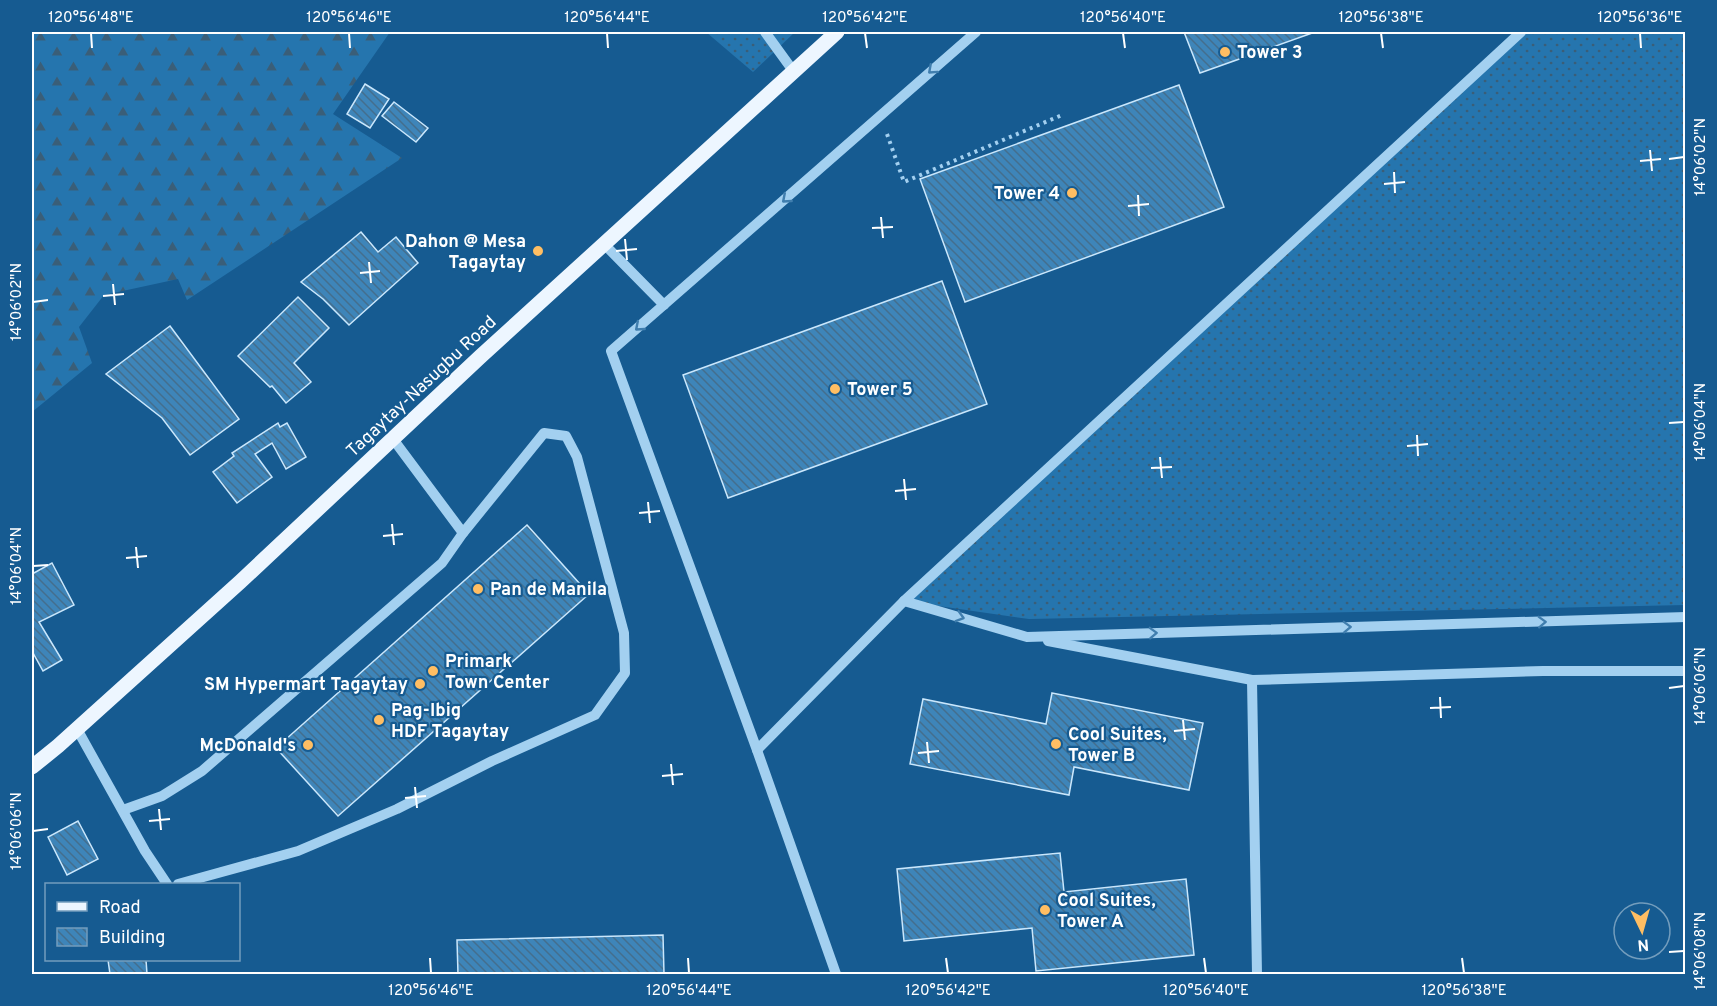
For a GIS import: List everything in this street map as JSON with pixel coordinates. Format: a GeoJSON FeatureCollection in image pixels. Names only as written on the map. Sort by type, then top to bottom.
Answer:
{"type":"FeatureCollection","features":[{"type":"Feature","properties":{"kind":"main road","name":"Tagaytay-Nasugbu Road"},"geometry":{"type":"LineString","coordinates":[[32,767],[240,582],[604,244],[837,32]]}},
{"type":"Feature","properties":{"kind":"lane"},"geometry":{"type":"LineString","coordinates":[[765,32],[794,72]]}},
{"type":"Feature","properties":{"kind":"lane"},"geometry":{"type":"LineString","coordinates":[[836,975],[758,750],[611,351],[976,32]]}},
{"type":"Feature","properties":{"kind":"lane"},"geometry":{"type":"LineString","coordinates":[[758,750],[904,601],[1521,32]]}},
{"type":"Feature","properties":{"kind":"lane"},"geometry":{"type":"LineString","coordinates":[[604,244],[664,305]]}},
{"type":"Feature","properties":{"kind":"lane"},"geometry":{"type":"LineString","coordinates":[[123,810],[162,796],[202,771],[441,563],[544,434],[566,436],[577,457],[624,633],[625,673],[595,715],[492,761],[397,808],[298,851],[185,883]]}},
{"type":"Feature","properties":{"kind":"lane"},"geometry":{"type":"LineString","coordinates":[[393,439],[463,533]]}},
{"type":"Feature","properties":{"kind":"lane"},"geometry":{"type":"LineString","coordinates":[[904,601],[1027,637],[1252,680],[1543,671],[1686,671]]}},
{"type":"Feature","properties":{"kind":"lane"},"geometry":{"type":"LineString","coordinates":[[1027,637],[1686,617]]}},
{"type":"Feature","properties":{"kind":"lane"},"geometry":{"type":"LineString","coordinates":[[1252,680],[1257,975]]}},
{"type":"Feature","properties":{"kind":"lane"},"geometry":{"type":"LineString","coordinates":[[77,729],[145,851],[166,883]]}},
{"type":"Feature","properties":{"kind":"path"},"geometry":{"type":"LineString","coordinates":[[880,117],[904,182],[1062,115]]}},
{"type":"Feature","properties":{"kind":"green space"},"geometry":{"type":"Polygon","coordinates":[[[32,32],[390,32],[333,114],[402,158],[187,300],[178,279],[104,295],[79,327],[92,363],[32,412],[32,32]]]}},
{"type":"Feature","properties":{"kind":"green space"},"geometry":{"type":"Polygon","coordinates":[[[706,32],[795,32],[753,72],[706,32]]]}},
{"type":"Feature","properties":{"kind":"green space"},"geometry":{"type":"Polygon","coordinates":[[[1521,32],[1685,32],[1685,605],[1029,619],[904,601],[1521,32]]]}},
{"type":"Feature","properties":{"kind":"building","name":"Tower 3"},"geometry":{"type":"Polygon","coordinates":[[[1184,32],[1315,32],[1200,73],[1184,32]]]}},
{"type":"Feature","properties":{"kind":"building"},"geometry":{"type":"Polygon","coordinates":[[[365,84],[389,99],[370,128],[347,114],[365,84]]]}},
{"type":"Feature","properties":{"kind":"building","name":"Tower 4"},"geometry":{"type":"Polygon","coordinates":[[[1179,85],[1224,207],[965,302],[920,179],[1179,85]]]}},
{"type":"Feature","properties":{"kind":"building"},"geometry":{"type":"Polygon","coordinates":[[[394,102],[428,128],[416,142],[382,116],[394,102]]]}},
{"type":"Feature","properties":{"kind":"building"},"geometry":{"type":"Polygon","coordinates":[[[361,232],[378,252],[396,237],[418,263],[349,325],[323,299],[301,282],[361,232]]]}},
{"type":"Feature","properties":{"kind":"building","name":"Tower 5"},"geometry":{"type":"Polygon","coordinates":[[[942,281],[987,404],[728,498],[683,375],[942,281]]]}},
{"type":"Feature","properties":{"kind":"building"},"geometry":{"type":"Polygon","coordinates":[[[298,297],[329,328],[294,363],[311,382],[286,403],[272,386],[270,387],[238,356],[298,297]]]}},
{"type":"Feature","properties":{"kind":"building"},"geometry":{"type":"Polygon","coordinates":[[[170,326],[239,419],[190,455],[162,418],[106,374],[170,326]]]}},
{"type":"Feature","properties":{"kind":"building"},"geometry":{"type":"Polygon","coordinates":[[[278,423],[280,427],[287,423],[306,457],[286,469],[272,443],[255,454],[272,477],[237,503],[213,472],[234,456],[232,453],[278,423]]]}},
{"type":"Feature","properties":{"kind":"building","name":"Primark Town Center"},"geometry":{"type":"Polygon","coordinates":[[[527,525],[589,594],[338,816],[276,748],[527,525]]]}},
{"type":"Feature","properties":{"kind":"building"},"geometry":{"type":"Polygon","coordinates":[[[52,563],[74,605],[39,622],[62,660],[43,671],[32,651],[32,574],[52,563]]]}},
{"type":"Feature","properties":{"kind":"building","name":"Cool Suites, Tower B"},"geometry":{"type":"Polygon","coordinates":[[[1052,693],[1203,723],[1189,790],[1074,767],[1069,795],[910,764],[923,699],[1046,724],[1052,693]]]}},
{"type":"Feature","properties":{"kind":"building"},"geometry":{"type":"Polygon","coordinates":[[[78,821],[98,859],[67,875],[48,837],[78,821]]]}},
{"type":"Feature","properties":{"kind":"building","name":"Cool Suites, Tower A"},"geometry":{"type":"Polygon","coordinates":[[[1060,853],[1064,892],[1186,879],[1194,955],[1036,971],[1032,928],[904,941],[897,869],[1060,853]]]}},
{"type":"Feature","properties":{"kind":"building"},"geometry":{"type":"Polygon","coordinates":[[[663,935],[664,974],[458,974],[457,940],[663,935]]]}},
{"type":"Feature","properties":{"kind":"building"},"geometry":{"type":"Polygon","coordinates":[[[108,961],[146,961],[147,974],[110,974],[108,961]]]}},
{"type":"Feature","properties":{"kind":"place","name":"Tower 3"},"geometry":{"type":"Point","coordinates":[1225,52]}},
{"type":"Feature","properties":{"kind":"place","name":"Tower 4"},"geometry":{"type":"Point","coordinates":[1072,193]}},
{"type":"Feature","properties":{"kind":"place","name":"Dahon @ Mesa Tagaytay"},"geometry":{"type":"Point","coordinates":[538,251]}},
{"type":"Feature","properties":{"kind":"place","name":"Tower 5"},"geometry":{"type":"Point","coordinates":[835,389]}},
{"type":"Feature","properties":{"kind":"place","name":"Pan de Manila"},"geometry":{"type":"Point","coordinates":[478,589]}},
{"type":"Feature","properties":{"kind":"place","name":"Primark Town Center"},"geometry":{"type":"Point","coordinates":[433,671]}},
{"type":"Feature","properties":{"kind":"place","name":"SM Hypermart Tagaytay"},"geometry":{"type":"Point","coordinates":[420,684]}},
{"type":"Feature","properties":{"kind":"place","name":"Pag-Ibig HDF Tagaytay"},"geometry":{"type":"Point","coordinates":[379,720]}},
{"type":"Feature","properties":{"kind":"place","name":"Cool Suites, Tower B"},"geometry":{"type":"Point","coordinates":[1056,744]}},
{"type":"Feature","properties":{"kind":"place","name":"McDonald's"},"geometry":{"type":"Point","coordinates":[308,745]}},
{"type":"Feature","properties":{"kind":"place","name":"Cool Suites, Tower A"},"geometry":{"type":"Point","coordinates":[1045,910]}}]}
